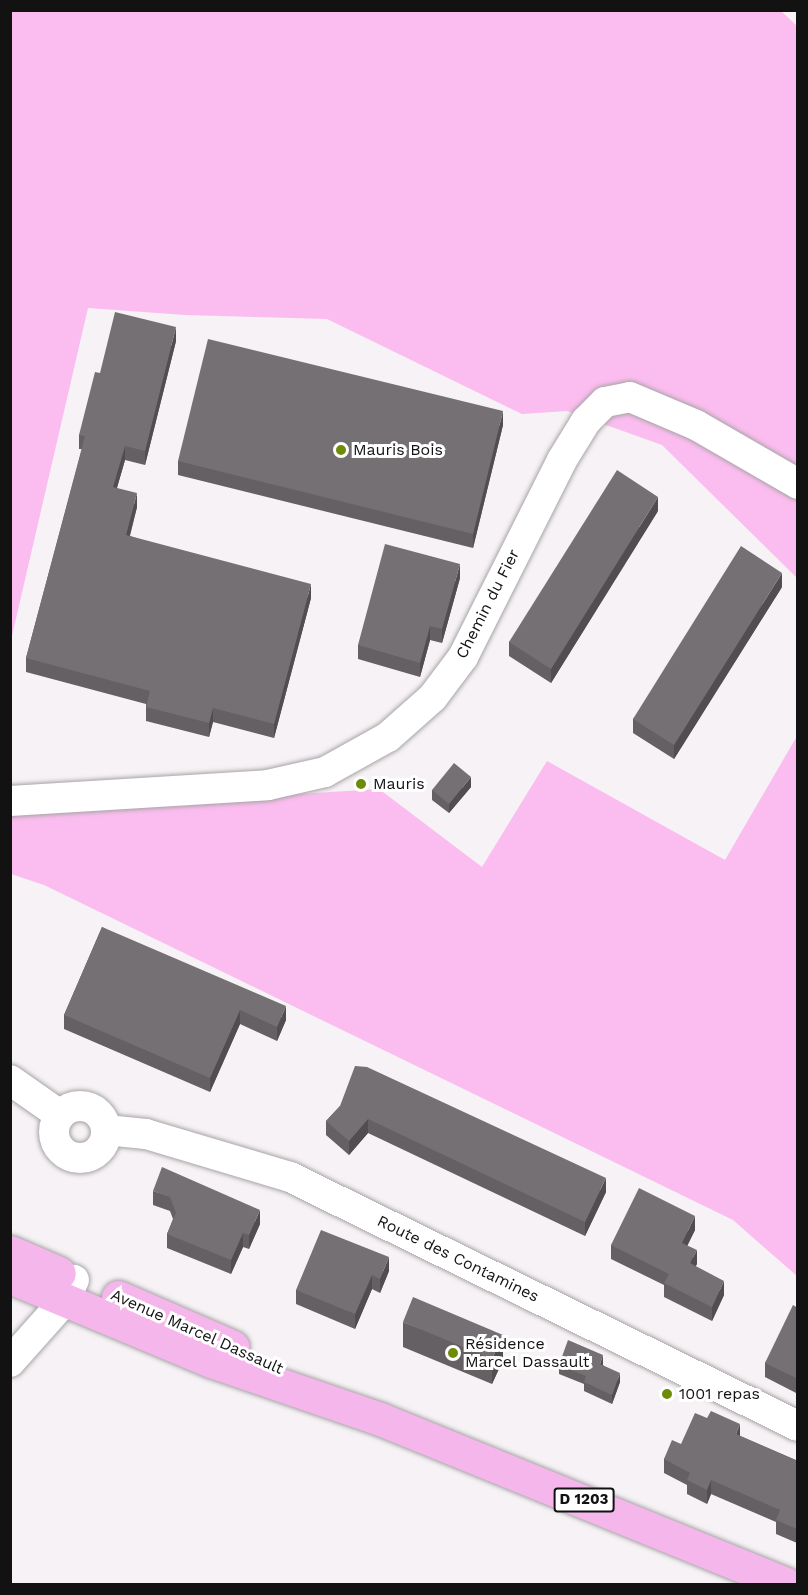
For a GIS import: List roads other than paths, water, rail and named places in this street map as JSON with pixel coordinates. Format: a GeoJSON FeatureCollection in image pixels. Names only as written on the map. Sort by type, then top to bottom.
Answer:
{"type":"FeatureCollection","features":[{"type":"Feature","properties":{"kind":"main road","name":"Avenue Marcel Dassault"},"geometry":{"type":"LineString","coordinates":[[13,1271],[70,1290],[212,1361],[380,1419],[786,1584]]}},
{"type":"Feature","properties":{"kind":"street","name":"Chemin du Fier"},"geometry":{"type":"LineString","coordinates":[[10,801],[268,785],[325,772],[382,741],[412,718],[452,673],[478,629],[562,460],[586,421],[605,402],[630,397],[696,425],[798,484]]}},
{"type":"Feature","properties":{"kind":"street"},"geometry":{"type":"LineString","coordinates":[[10,1080],[60,1115]]}},
{"type":"Feature","properties":{"kind":"street"},"geometry":{"type":"LineString","coordinates":[[75,1106],[88,1107],[99,1113],[106,1130],[96,1152],[73,1157],[56,1141],[54,1129],[60,1115],[75,1106]]}},
{"type":"Feature","properties":{"kind":"street","name":"Route des Contamines"},"geometry":{"type":"LineString","coordinates":[[106,1130],[146,1134],[290,1177],[798,1426]]}},
{"type":"Feature","properties":{"kind":"street"},"geometry":{"type":"LineString","coordinates":[[10,1362],[70,1290]]}},
{"type":"Feature","properties":{"kind":"place","name":"Mauris Bois"},"geometry":{"type":"Point","coordinates":[341,450]}},
{"type":"Feature","properties":{"kind":"place","name":"Mauris"},"geometry":{"type":"Point","coordinates":[361,784]}},
{"type":"Feature","properties":{"kind":"place","name":"Résidence Marcel Dassault"},"geometry":{"type":"Point","coordinates":[453,1353]}},
{"type":"Feature","properties":{"kind":"place","name":"1001 repas"},"geometry":{"type":"Point","coordinates":[667,1394]}}]}
